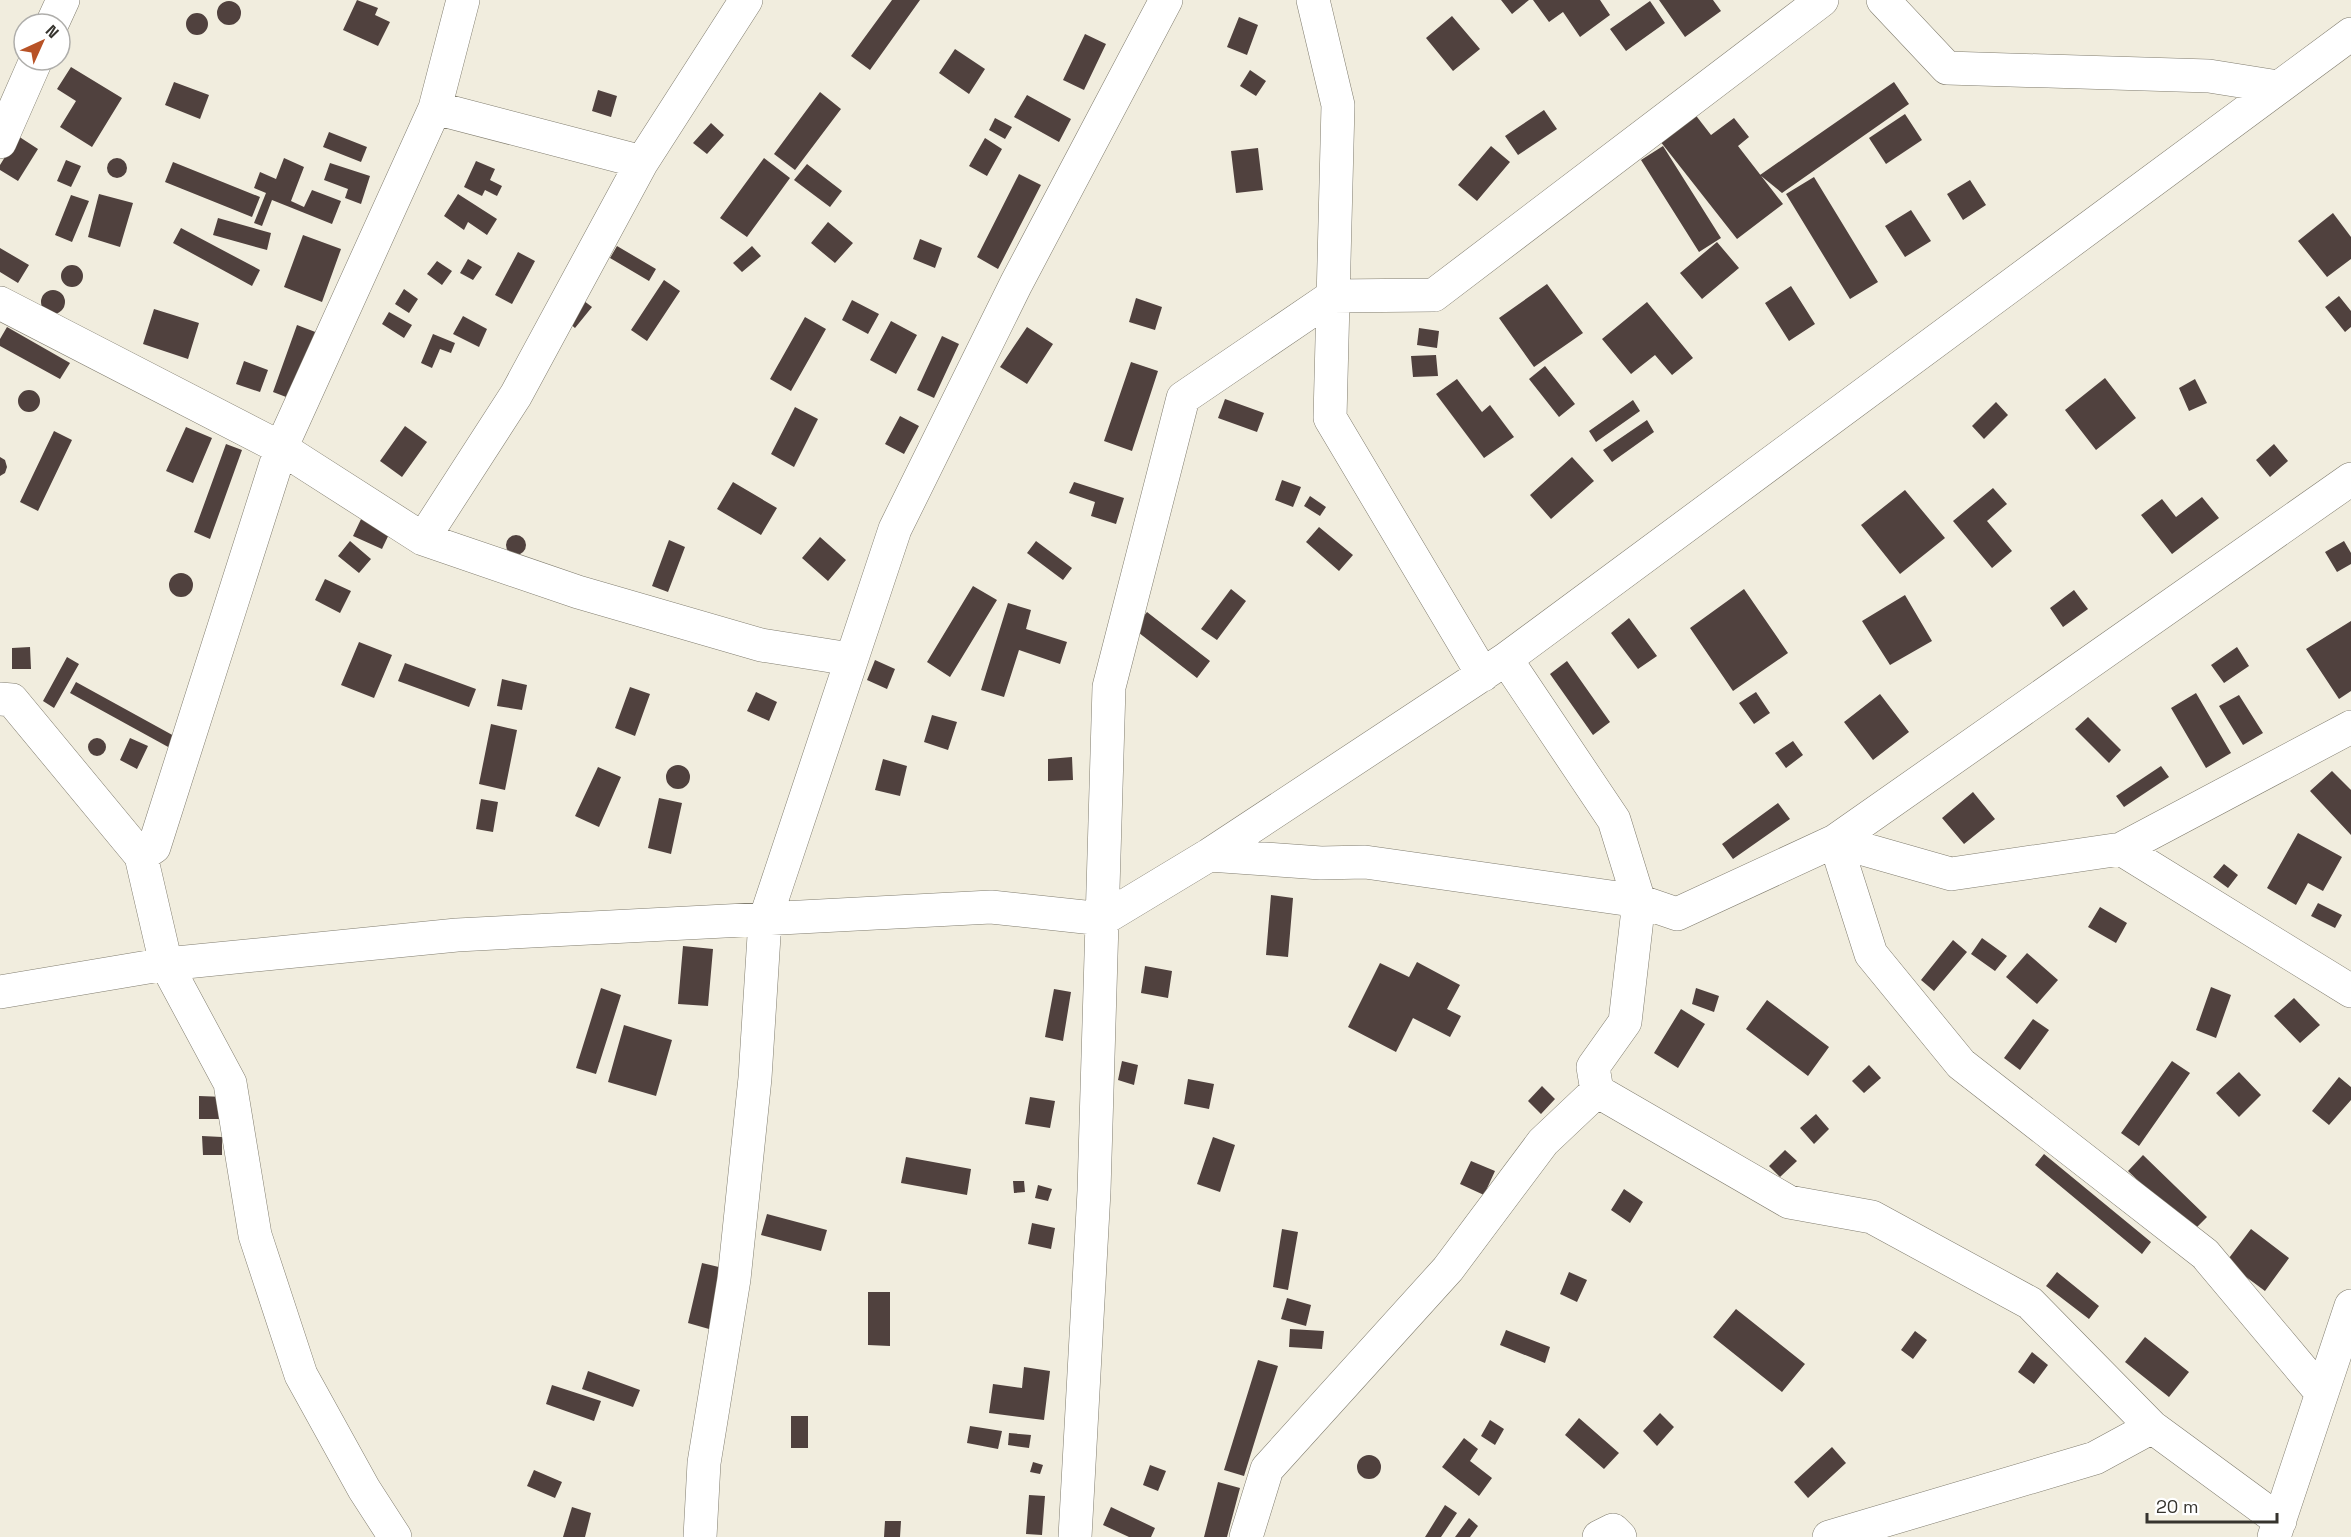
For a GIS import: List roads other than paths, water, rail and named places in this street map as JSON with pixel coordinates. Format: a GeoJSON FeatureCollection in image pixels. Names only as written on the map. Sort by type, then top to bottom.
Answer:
{"type":"FeatureCollection","features":[{"type":"Feature","properties":{"kind":"street"},"geometry":{"type":"LineString","coordinates":[[141,856],[154,847],[281,448],[435,108],[463,0]]}},
{"type":"Feature","properties":{"kind":"street"},"geometry":{"type":"LineString","coordinates":[[423,539],[516,395],[642,162],[746,0]]}},
{"type":"Feature","properties":{"kind":"street"},"geometry":{"type":"LineString","coordinates":[[700,1537],[704,1463],[735,1279],[755,1078],[765,920],[850,659],[895,530],[1016,284],[1166,0]]}},
{"type":"Feature","properties":{"kind":"street"},"geometry":{"type":"LineString","coordinates":[[1312,0],[1338,105],[1330,418],[1495,667],[1614,820],[1639,901],[1625,1022],[1593,1067],[1597,1091]]}},
{"type":"Feature","properties":{"kind":"street"},"geometry":{"type":"LineString","coordinates":[[1075,1537],[1094,1191],[1109,687],[1183,399],[1333,296],[1434,295],[1822,0]]}},
{"type":"Feature","properties":{"kind":"street"},"geometry":{"type":"LineString","coordinates":[[1882,0],[1947,68],[2209,76],[2278,87]]}},
{"type":"Feature","properties":{"kind":"street"},"geometry":{"type":"LineString","coordinates":[[0,992],[166,964],[457,935],[991,907],[1103,919],[1209,855],[1495,667],[2278,87],[2347,46]]}},
{"type":"Feature","properties":{"kind":"street"},"geometry":{"type":"LineString","coordinates":[[0,142],[31,72]]}},
{"type":"Feature","properties":{"kind":"street"},"geometry":{"type":"LineString","coordinates":[[435,108],[642,162]]}},
{"type":"Feature","properties":{"kind":"street"},"geometry":{"type":"LineString","coordinates":[[0,303],[281,448],[423,539],[578,592],[761,645],[850,659]]}},
{"type":"Feature","properties":{"kind":"street"},"geometry":{"type":"LineString","coordinates":[[1209,855],[1321,862],[1365,862],[1639,901],[1677,914],[1835,842],[2351,479]]}},
{"type":"Feature","properties":{"kind":"street"},"geometry":{"type":"LineString","coordinates":[[4,694],[141,856],[166,964],[230,1083],[255,1235],[301,1375],[364,1489],[395,1537]]}},
{"type":"Feature","properties":{"kind":"street"},"geometry":{"type":"LineString","coordinates":[[1835,842],[1951,874],[2121,849],[2351,727]]}},
{"type":"Feature","properties":{"kind":"street"},"geometry":{"type":"LineString","coordinates":[[1835,842],[1871,954],[1960,1064],[2205,1254],[2320,1391]]}},
{"type":"Feature","properties":{"kind":"street"},"geometry":{"type":"LineString","coordinates":[[2121,849],[2351,991]]}},
{"type":"Feature","properties":{"kind":"street"},"geometry":{"type":"LineString","coordinates":[[1597,1091],[1789,1202],[1872,1218],[2030,1303],[2152,1427],[2277,1529],[2320,1391],[2351,1306]]}},
{"type":"Feature","properties":{"kind":"street"},"geometry":{"type":"LineString","coordinates":[[1246,1537],[1267,1469],[1448,1269],[1543,1142],[1597,1091]]}},
{"type":"Feature","properties":{"kind":"street"},"geometry":{"type":"LineString","coordinates":[[1829,1537],[2095,1458],[2152,1427]]}},
{"type":"Feature","properties":{"kind":"street"},"geometry":{"type":"LineString","coordinates":[[1599,1537],[1613,1530],[1620,1537]]}}]}
